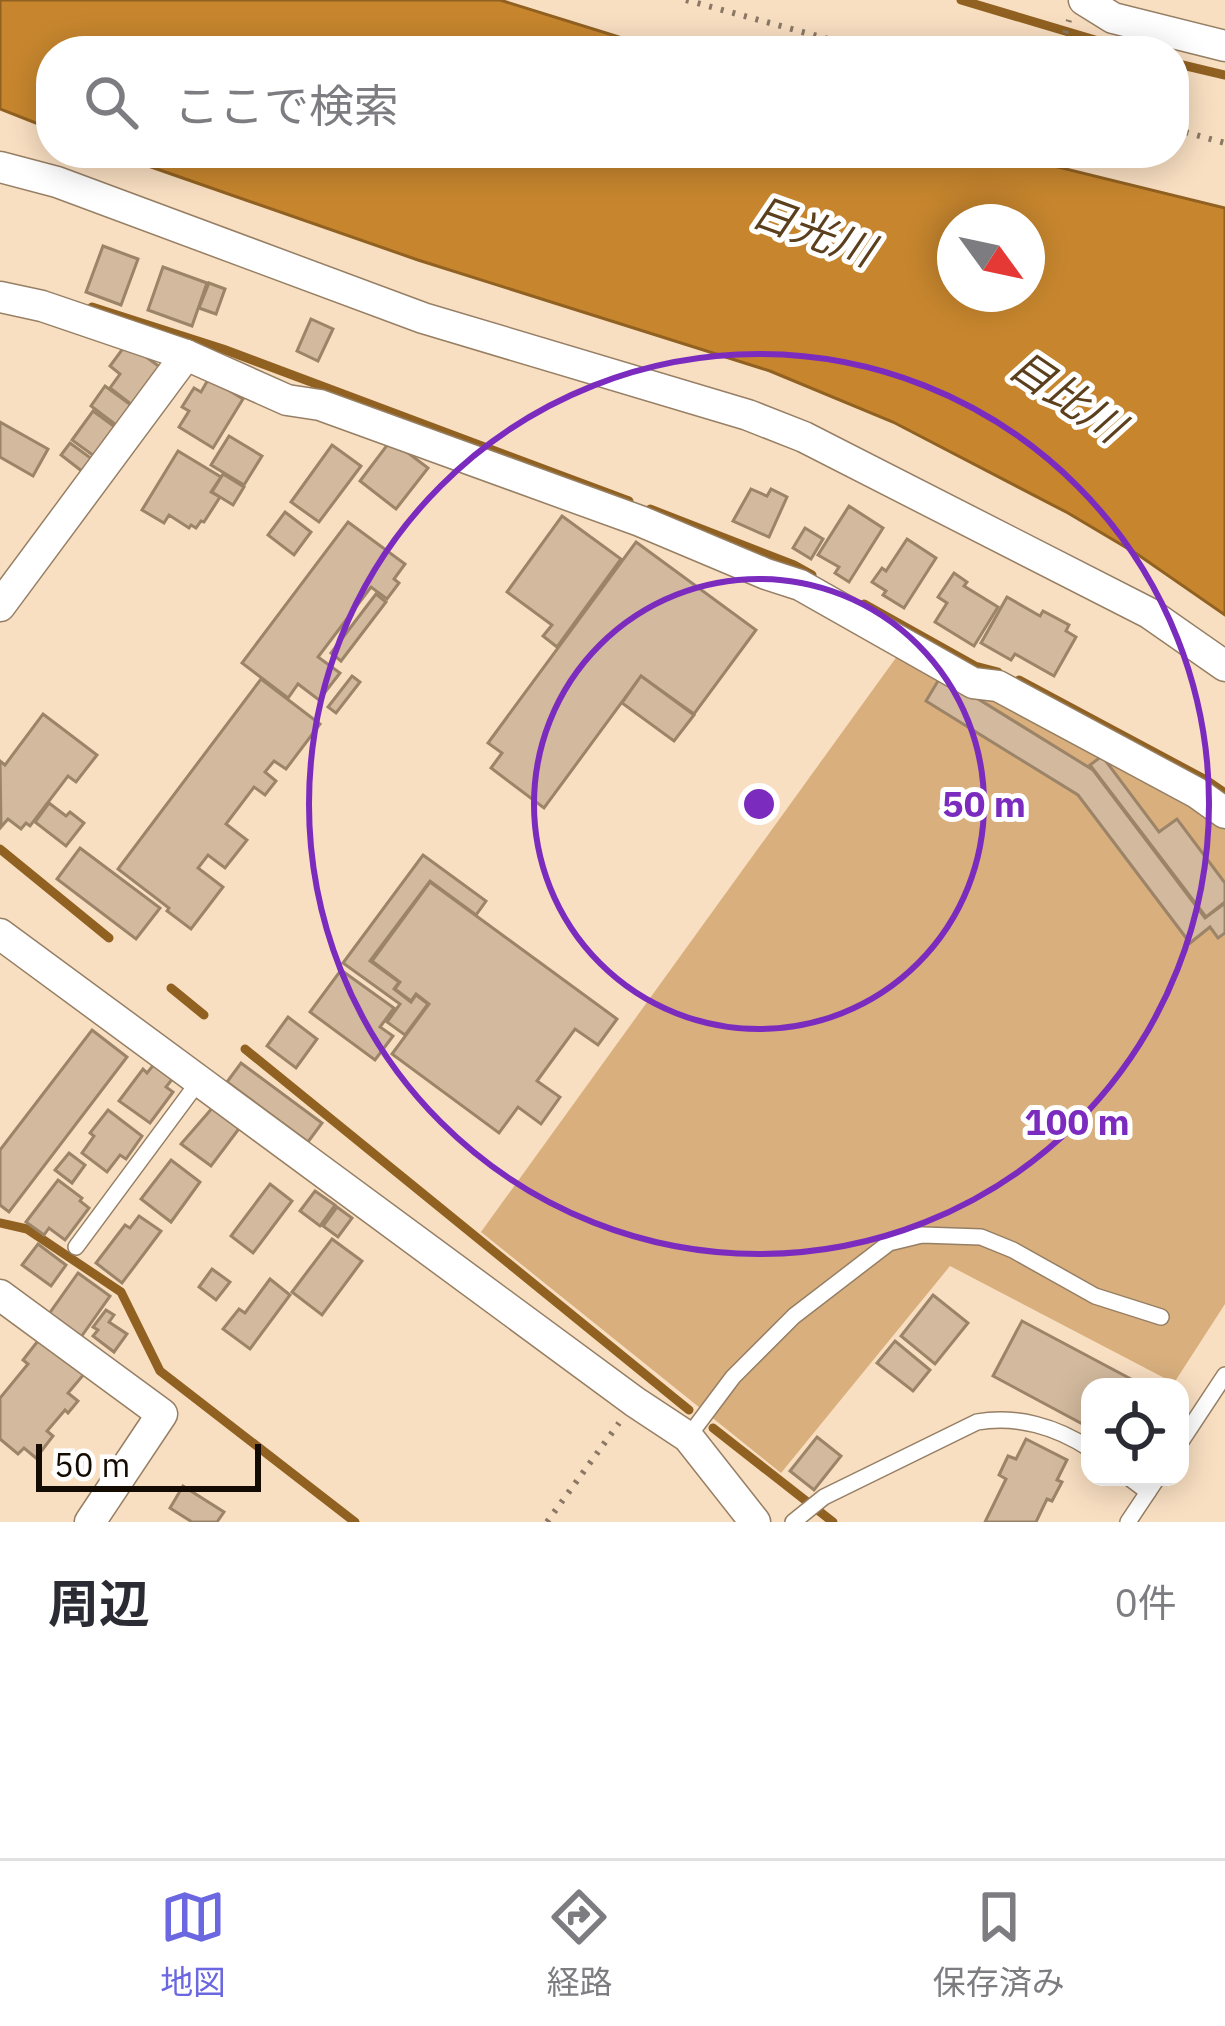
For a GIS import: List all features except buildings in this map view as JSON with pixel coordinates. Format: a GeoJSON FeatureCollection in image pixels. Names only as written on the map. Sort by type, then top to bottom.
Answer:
{"type":"FeatureCollection","features":[{"type":"Feature","properties":{"kind":"street"},"geometry":{"type":"LineString","coordinates":[[1076,9],[1185,36]]}},
{"type":"Feature","properties":{"kind":"street"},"geometry":{"type":"LineString","coordinates":[[1189,37],[1225,46]]}},
{"type":"Feature","properties":{"kind":"street"},"geometry":{"type":"LineString","coordinates":[[0,167],[57,182],[423,318],[804,437],[1149,613],[1225,666]]}},
{"type":"Feature","properties":{"kind":"street"},"geometry":{"type":"LineString","coordinates":[[0,297],[42,306],[186,355],[286,400],[320,405],[800,584],[973,683],[998,686],[1197,793],[1225,813]]}},
{"type":"Feature","properties":{"kind":"street"},"geometry":{"type":"LineString","coordinates":[[0,607],[186,355]]}},
{"type":"Feature","properties":{"kind":"street"},"geometry":{"type":"LineString","coordinates":[[0,934],[634,1402],[688,1437],[755,1522]]}},
{"type":"Feature","properties":{"kind":"street"},"geometry":{"type":"LineString","coordinates":[[1,1298],[162,1414],[90,1522]]}},
{"type":"Feature","properties":{"kind":"lane"},"geometry":{"type":"LineString","coordinates":[[76,1246],[199,1081]]}},
{"type":"Feature","properties":{"kind":"lane"},"geometry":{"type":"LineString","coordinates":[[688,1437],[733,1377],[794,1316],[889,1243],[922,1235],[981,1238],[1013,1250],[1095,1296],[1161,1317]]}},
{"type":"Feature","properties":{"kind":"lane"},"geometry":{"type":"LineString","coordinates":[[1189,1429],[1225,1375]]}},
{"type":"Feature","properties":{"kind":"lane"},"geometry":{"type":"LineString","coordinates":[[799,1517],[824,1498],[977,1422],[1052,1427],[1081,1444]]}},
{"type":"Feature","properties":{"kind":"lane"},"geometry":{"type":"LineString","coordinates":[[1140,1486],[1148,1492]]}},
{"type":"Feature","properties":{"kind":"lane"},"geometry":{"type":"LineString","coordinates":[[1128,1522],[1152,1486]]}},
{"type":"Feature","properties":{"kind":"path"},"geometry":{"type":"LineString","coordinates":[[686,0],[817,36]]}},
{"type":"Feature","properties":{"kind":"path"},"geometry":{"type":"LineString","coordinates":[[1189,133],[1225,143]]}},
{"type":"Feature","properties":{"kind":"path"},"geometry":{"type":"LineString","coordinates":[[547,1522],[634,1402]]}},
{"type":"Feature","properties":{"kind":"shaded area"},"geometry":{"type":"Polygon","coordinates":[[[903,648],[1225,822],[1225,1304],[1177,1378],[1164,1378],[950,1266],[781,1473],[481,1232],[903,648]]]}},
{"type":"Feature","properties":{"kind":"water"},"geometry":{"type":"Polygon","coordinates":[[[0,0],[500,0],[616,36],[36,36],[36,123],[0,109],[0,0]]]}},
{"type":"Feature","properties":{"kind":"water"},"geometry":{"type":"Polygon","coordinates":[[[154,168],[1062,168],[1225,208],[1225,615],[1068,513],[893,422],[770,371],[418,260],[154,168]]]}},
{"type":"Feature","properties":{"kind":"waterway"},"geometry":{"type":"LineString","coordinates":[[961,0],[1082,36]]}},
{"type":"Feature","properties":{"kind":"waterway"},"geometry":{"type":"LineString","coordinates":[[1189,67],[1225,75]]}},
{"type":"Feature","properties":{"kind":"waterway"},"geometry":{"type":"LineString","coordinates":[[92,307],[223,349],[629,501]]}},
{"type":"Feature","properties":{"kind":"waterway"},"geometry":{"type":"LineString","coordinates":[[650,509],[812,575]]}},
{"type":"Feature","properties":{"kind":"waterway"},"geometry":{"type":"LineString","coordinates":[[864,604],[975,666],[998,672]]}},
{"type":"Feature","properties":{"kind":"waterway"},"geometry":{"type":"LineString","coordinates":[[1019,680],[1225,793]]}},
{"type":"Feature","properties":{"kind":"waterway"},"geometry":{"type":"LineString","coordinates":[[0,849],[109,938]]}},
{"type":"Feature","properties":{"kind":"waterway"},"geometry":{"type":"LineString","coordinates":[[171,988],[204,1015]]}},
{"type":"Feature","properties":{"kind":"waterway"},"geometry":{"type":"LineString","coordinates":[[245,1049],[689,1410]]}},
{"type":"Feature","properties":{"kind":"waterway"},"geometry":{"type":"LineString","coordinates":[[0,1223],[27,1229],[121,1292],[160,1371],[355,1522]]}},
{"type":"Feature","properties":{"kind":"waterway"},"geometry":{"type":"LineString","coordinates":[[713,1428],[833,1522]]}},
{"type":"Feature","properties":{"kind":"water label","name":"日光川"},"geometry":{"type":"Point","coordinates":[813,231]}},
{"type":"Feature","properties":{"kind":"water label","name":"目比川"},"geometry":{"type":"Point","coordinates":[1067,396]}}]}
